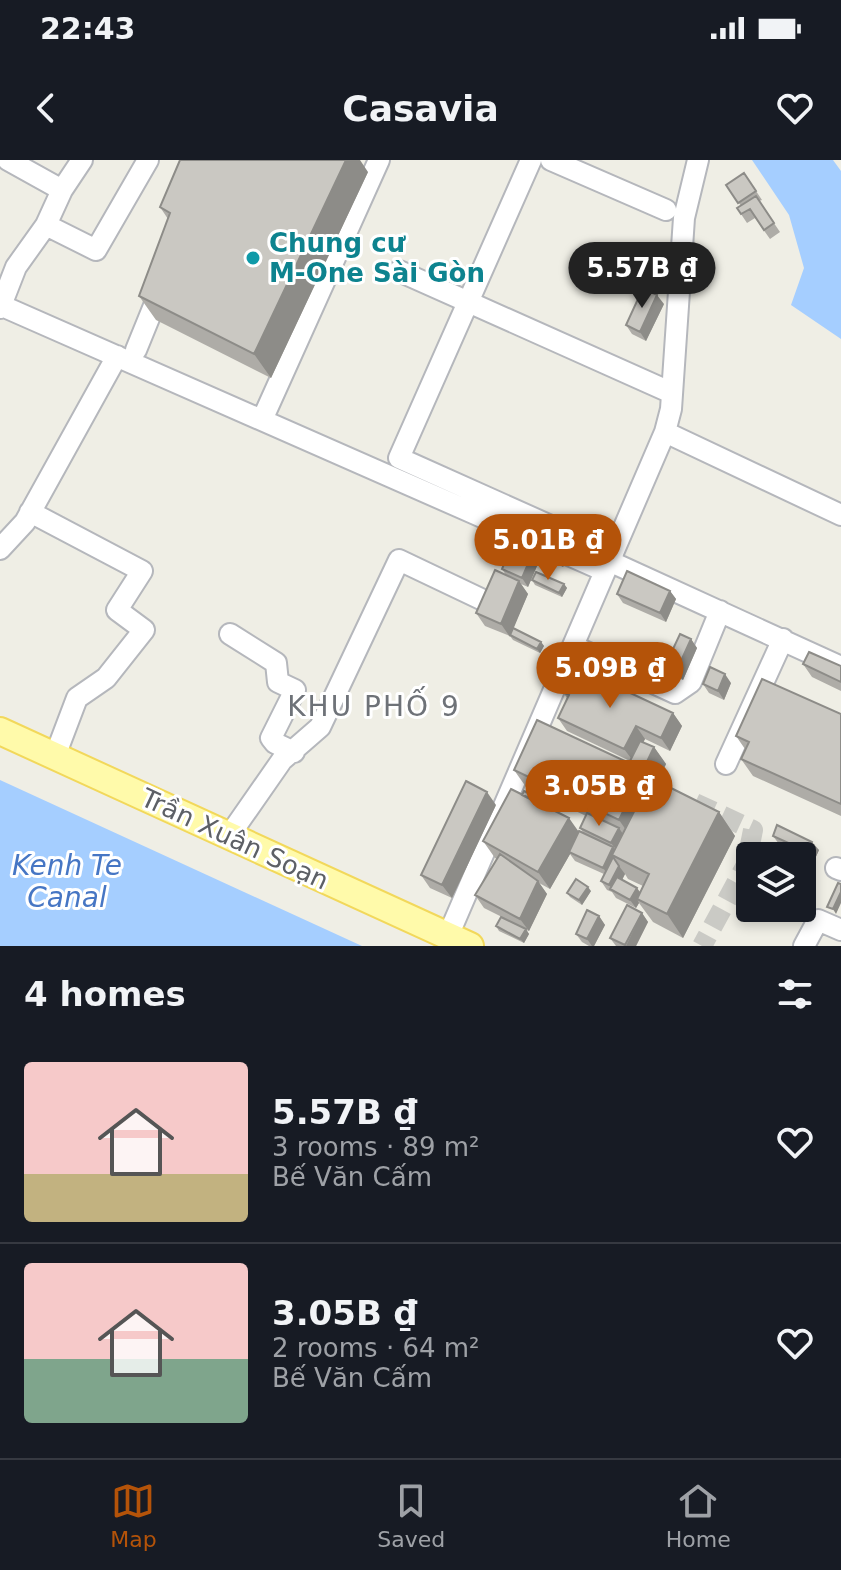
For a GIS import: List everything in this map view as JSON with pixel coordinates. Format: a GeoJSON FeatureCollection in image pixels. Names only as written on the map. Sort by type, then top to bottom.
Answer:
{"type":"FeatureCollection","features":[{"type":"Feature","properties":{"kind":"main road","name":"Trần Xuân Soạn"},"geometry":{"type":"LineString","coordinates":[[0,731],[459,941]]}},
{"type":"Feature","properties":{"kind":"street"},"geometry":{"type":"LineString","coordinates":[[8,160],[62,190]]}},
{"type":"Feature","properties":{"kind":"street"},"geometry":{"type":"LineString","coordinates":[[82,160],[62,190],[46,225],[16,267],[0,306],[126,353],[262,420],[609,562],[841,667]]}},
{"type":"Feature","properties":{"kind":"street"},"geometry":{"type":"LineString","coordinates":[[46,225],[96,250],[148,160]]}},
{"type":"Feature","properties":{"kind":"street"},"geometry":{"type":"LineString","coordinates":[[531,160],[399,458],[609,562]]}},
{"type":"Feature","properties":{"kind":"street"},"geometry":{"type":"LineString","coordinates":[[551,160],[666,210]]}},
{"type":"Feature","properties":{"kind":"street"},"geometry":{"type":"LineString","coordinates":[[459,941],[573,646],[665,432],[672,393],[684,218],[698,161]]}},
{"type":"Feature","properties":{"kind":"street"},"geometry":{"type":"LineString","coordinates":[[262,420],[346,232],[372,162]]}},
{"type":"Feature","properties":{"kind":"street"},"geometry":{"type":"LineString","coordinates":[[322,221],[346,232]]}},
{"type":"Feature","properties":{"kind":"street"},"geometry":{"type":"LineString","coordinates":[[399,271],[672,393]]}},
{"type":"Feature","properties":{"kind":"street"},"geometry":{"type":"LineString","coordinates":[[0,549],[30,512],[126,353],[167,272]]}},
{"type":"Feature","properties":{"kind":"street"},"geometry":{"type":"LineString","coordinates":[[284,317],[305,326]]}},
{"type":"Feature","properties":{"kind":"street"},"geometry":{"type":"LineString","coordinates":[[665,432],[839,509]]}},
{"type":"Feature","properties":{"kind":"street"},"geometry":{"type":"LineString","coordinates":[[30,512],[142,571],[117,610],[144,630],[106,678],[77,698],[55,756]]}},
{"type":"Feature","properties":{"kind":"street"},"geometry":{"type":"LineString","coordinates":[[229,836],[282,760],[320,727],[399,560],[483,600]]}},
{"type":"Feature","properties":{"kind":"street"},"geometry":{"type":"LineString","coordinates":[[573,646],[675,693],[691,682],[720,611]]}},
{"type":"Feature","properties":{"kind":"street"},"geometry":{"type":"LineString","coordinates":[[230,634],[276,663],[278,682],[295,690],[271,738],[294,752]]}},
{"type":"Feature","properties":{"kind":"street"},"geometry":{"type":"LineString","coordinates":[[726,764],[783,639]]}},
{"type":"Feature","properties":{"kind":"street"},"geometry":{"type":"LineString","coordinates":[[804,946],[818,920],[841,930]]}},
{"type":"Feature","properties":{"kind":"water"},"geometry":{"type":"Polygon","coordinates":[[[752,160],[833,160],[841,171],[841,339],[791,305],[804,268],[789,215],[752,160]]]}},
{"type":"Feature","properties":{"kind":"water","name":"Kenh Te Canal"},"geometry":{"type":"Polygon","coordinates":[[[0,780],[362,946],[0,946],[0,780]]]}},
{"type":"Feature","properties":{"kind":"building","name":"Chung cư M-One Sài Gòn"},"geometry":{"type":"Polygon","coordinates":[[[180,160],[346,160],[254,354],[139,296],[170,213],[160,207],[180,160]]]}},
{"type":"Feature","properties":{"kind":"building"},"geometry":{"type":"Polygon","coordinates":[[[744,173],[756,191],[738,203],[726,185],[744,173]]]}},
{"type":"Feature","properties":{"kind":"building"},"geometry":{"type":"Polygon","coordinates":[[[756,196],[774,223],[764,230],[750,209],[741,214],[737,208],[756,196]]]}},
{"type":"Feature","properties":{"kind":"building"},"geometry":{"type":"Polygon","coordinates":[[[643,288],[657,295],[640,332],[626,325],[643,288]]]}},
{"type":"Feature","properties":{"kind":"building"},"geometry":{"type":"Polygon","coordinates":[[[516,535],[537,543],[522,578],[502,569],[516,535]]]}},
{"type":"Feature","properties":{"kind":"building"},"geometry":{"type":"Polygon","coordinates":[[[549,548],[564,555],[560,563],[545,555],[549,548]]]}},
{"type":"Feature","properties":{"kind":"building"},"geometry":{"type":"Polygon","coordinates":[[[495,570],[519,581],[501,624],[476,613],[495,570]]]}},
{"type":"Feature","properties":{"kind":"building"},"geometry":{"type":"Polygon","coordinates":[[[627,571],[670,591],[660,613],[617,594],[627,571]]]}},
{"type":"Feature","properties":{"kind":"building"},"geometry":{"type":"Polygon","coordinates":[[[536,572],[564,584],[559,593],[532,580],[536,572]]]}},
{"type":"Feature","properties":{"kind":"building"},"geometry":{"type":"Polygon","coordinates":[[[513,628],[541,642],[537,649],[510,635],[513,628]]]}},
{"type":"Feature","properties":{"kind":"building"},"geometry":{"type":"Polygon","coordinates":[[[680,634],[691,639],[676,672],[665,666],[680,634]]]}},
{"type":"Feature","properties":{"kind":"building"},"geometry":{"type":"Polygon","coordinates":[[[809,652],[841,666],[841,682],[803,664],[809,652]]]}},
{"type":"Feature","properties":{"kind":"building"},"geometry":{"type":"Polygon","coordinates":[[[575,667],[673,713],[661,738],[636,726],[624,749],[558,718],[569,695],[563,692],[575,667]]]}},
{"type":"Feature","properties":{"kind":"building"},"geometry":{"type":"Polygon","coordinates":[[[710,667],[725,674],[718,691],[703,684],[710,667]]]}},
{"type":"Feature","properties":{"kind":"building"},"geometry":{"type":"Polygon","coordinates":[[[762,679],[841,714],[841,804],[741,759],[749,742],[736,736],[762,679]]]}},
{"type":"Feature","properties":{"kind":"building"},"geometry":{"type":"Polygon","coordinates":[[[537,720],[629,763],[640,741],[654,747],[619,820],[514,770],[537,720]]]}},
{"type":"Feature","properties":{"kind":"building"},"geometry":{"type":"Polygon","coordinates":[[[651,778],[719,812],[667,914],[637,899],[649,874],[612,855],[651,778]]]}},
{"type":"Feature","properties":{"kind":"building"},"geometry":{"type":"Polygon","coordinates":[[[466,781],[487,792],[442,885],[421,875],[466,781]]]}},
{"type":"Feature","properties":{"kind":"building"},"geometry":{"type":"Polygon","coordinates":[[[511,789],[569,818],[538,872],[483,841],[511,789]]]}},
{"type":"Feature","properties":{"kind":"building"},"geometry":{"type":"Polygon","coordinates":[[[524,791],[554,805],[552,810],[522,795],[524,791]]]}},
{"type":"Feature","properties":{"kind":"building"},"geometry":{"type":"Polygon","coordinates":[[[587,813],[619,828],[611,843],[580,828],[587,813]]]}},
{"type":"Feature","properties":{"kind":"building"},"geometry":{"type":"Polygon","coordinates":[[[777,825],[812,842],[786,842],[773,836],[777,825]]]}},
{"type":"Feature","properties":{"kind":"building"},"geometry":{"type":"Polygon","coordinates":[[[579,831],[613,847],[603,868],[569,852],[579,831]]]}},
{"type":"Feature","properties":{"kind":"building"},"geometry":{"type":"Polygon","coordinates":[[[500,854],[538,881],[520,919],[475,895],[500,854]]]}},
{"type":"Feature","properties":{"kind":"building"},"geometry":{"type":"Polygon","coordinates":[[[613,857],[619,866],[609,885],[601,881],[613,857]]]}},
{"type":"Feature","properties":{"kind":"building"},"geometry":{"type":"Polygon","coordinates":[[[617,877],[637,888],[630,900],[610,889],[617,877]]]}},
{"type":"Feature","properties":{"kind":"building"},"geometry":{"type":"Polygon","coordinates":[[[576,879],[588,887],[579,900],[567,893],[576,879]]]}},
{"type":"Feature","properties":{"kind":"building"},"geometry":{"type":"Polygon","coordinates":[[[838,883],[841,884],[841,892],[833,909],[827,907],[838,883]]]}},
{"type":"Feature","properties":{"kind":"building"},"geometry":{"type":"Polygon","coordinates":[[[627,905],[642,913],[625,945],[610,938],[627,905]]]}},
{"type":"Feature","properties":{"kind":"building"},"geometry":{"type":"Polygon","coordinates":[[[587,910],[599,916],[587,939],[576,934],[587,910]]]}},
{"type":"Feature","properties":{"kind":"building"},"geometry":{"type":"Polygon","coordinates":[[[501,917],[526,929],[520,939],[496,926],[501,917]]]}},
{"type":"Feature","properties":{"kind":"tunnel"},"geometry":{"type":"LineString","coordinates":[[695,803],[753,830],[746,865],[702,946]]}},
{"type":"Feature","properties":{"kind":"place","name":"Chung cư M-One Sài Gòn"},"geometry":{"type":"Point","coordinates":[253,258]}},
{"type":"Feature","properties":{"kind":"district","name":"KHU PHỐ 9"},"geometry":{"type":"Point","coordinates":[374,706]}}]}
